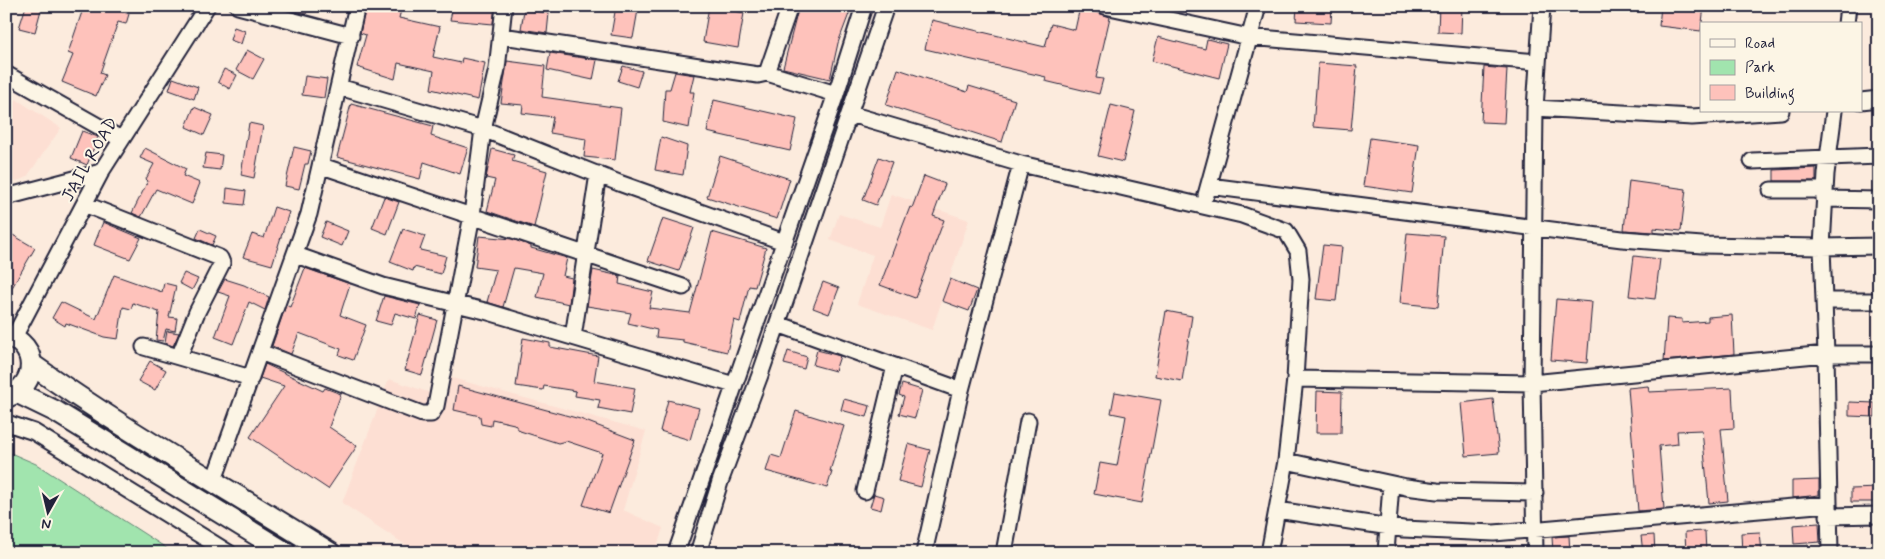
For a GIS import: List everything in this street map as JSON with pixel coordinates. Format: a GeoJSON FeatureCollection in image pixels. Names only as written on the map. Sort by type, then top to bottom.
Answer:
{"type":"FeatureCollection","features":[{"type":"Feature","properties":{"kind":"main road"},"geometry":{"type":"LineString","coordinates":[[10,336],[29,354],[31,364],[28,380],[12,396],[55,411],[286,553]]}},
{"type":"Feature","properties":{"kind":"main road"},"geometry":{"type":"LineString","coordinates":[[31,364],[76,396],[213,483],[330,553]]}},
{"type":"Feature","properties":{"kind":"street","name":"JAIL ROAD"},"geometry":{"type":"LineString","coordinates":[[10,336],[101,172],[208,6]]}},
{"type":"Feature","properties":{"kind":"street"},"geometry":{"type":"LineString","coordinates":[[238,6],[351,36]]}},
{"type":"Feature","properties":{"kind":"street"},"geometry":{"type":"LineString","coordinates":[[213,483],[296,255],[322,166],[357,6]]}},
{"type":"Feature","properties":{"kind":"street"},"geometry":{"type":"LineString","coordinates":[[260,352],[422,414],[431,414],[436,406],[472,216],[483,129],[497,69],[504,6]]}},
{"type":"Feature","properties":{"kind":"street"},"geometry":{"type":"LineString","coordinates":[[767,73],[790,6]]}},
{"type":"Feature","properties":{"kind":"street"},"geometry":{"type":"LineString","coordinates":[[676,553],[836,94],[864,6]]}},
{"type":"Feature","properties":{"kind":"street"},"geometry":{"type":"LineString","coordinates":[[698,553],[720,482],[778,324],[886,6]]}},
{"type":"Feature","properties":{"kind":"street"},"geometry":{"type":"LineString","coordinates":[[1105,6],[1249,37],[1537,62]]}},
{"type":"Feature","properties":{"kind":"street"},"geometry":{"type":"LineString","coordinates":[[1202,205],[1258,6]]}},
{"type":"Feature","properties":{"kind":"street"},"geometry":{"type":"LineString","coordinates":[[1535,553],[1532,383],[1535,108],[1542,6]]}},
{"type":"Feature","properties":{"kind":"street"},"geometry":{"type":"LineString","coordinates":[[1846,22],[1848,6]]}},
{"type":"Feature","properties":{"kind":"street"},"geometry":{"type":"LineString","coordinates":[[502,36],[749,73],[767,73],[836,94]]}},
{"type":"Feature","properties":{"kind":"street"},"geometry":{"type":"LineString","coordinates":[[6,74],[121,139]]}},
{"type":"Feature","properties":{"kind":"street"},"geometry":{"type":"LineString","coordinates":[[339,88],[483,129],[598,174],[784,242]]}},
{"type":"Feature","properties":{"kind":"street"},"geometry":{"type":"LineString","coordinates":[[1862,101],[1879,100]]}},
{"type":"Feature","properties":{"kind":"street"},"geometry":{"type":"LineString","coordinates":[[1535,108],[1692,117],[1766,112]]}},
{"type":"Feature","properties":{"kind":"street"},"geometry":{"type":"LineString","coordinates":[[1830,553],[1822,247],[1828,159],[1834,112]]}},
{"type":"Feature","properties":{"kind":"street"},"geometry":{"type":"LineString","coordinates":[[850,114],[1021,164],[1202,205],[1264,221],[1286,231],[1298,251],[1301,279],[1295,379],[1286,461],[1269,553]]}},
{"type":"Feature","properties":{"kind":"street"},"geometry":{"type":"LineString","coordinates":[[1752,161],[1879,156]]}},
{"type":"Feature","properties":{"kind":"street"},"geometry":{"type":"LineString","coordinates":[[924,553],[961,390],[1021,164]]}},
{"type":"Feature","properties":{"kind":"street"},"geometry":{"type":"LineString","coordinates":[[322,166],[683,287]]}},
{"type":"Feature","properties":{"kind":"street"},"geometry":{"type":"LineString","coordinates":[[6,198],[101,172]]}},
{"type":"Feature","properties":{"kind":"street"},"geometry":{"type":"LineString","coordinates":[[573,337],[598,174]]}},
{"type":"Feature","properties":{"kind":"street"},"geometry":{"type":"LineString","coordinates":[[1208,186],[1534,229],[1702,245],[1879,246]]}},
{"type":"Feature","properties":{"kind":"street"},"geometry":{"type":"LineString","coordinates":[[1770,190],[1879,200]]}},
{"type":"Feature","properties":{"kind":"street"},"geometry":{"type":"LineString","coordinates":[[84,204],[220,258],[222,263],[220,270],[204,296],[179,357]]}},
{"type":"Feature","properties":{"kind":"street"},"geometry":{"type":"LineString","coordinates":[[296,255],[383,286],[456,305],[484,310],[734,385]]}},
{"type":"Feature","properties":{"kind":"street"},"geometry":{"type":"LineString","coordinates":[[1824,301],[1879,301]]}},
{"type":"Feature","properties":{"kind":"street"},"geometry":{"type":"LineString","coordinates":[[778,324],[961,390]]}},
{"type":"Feature","properties":{"kind":"street"},"geometry":{"type":"LineString","coordinates":[[144,346],[251,378]]}},
{"type":"Feature","properties":{"kind":"street"},"geometry":{"type":"LineString","coordinates":[[1295,379],[1532,383],[1826,354],[1879,354]]}},
{"type":"Feature","properties":{"kind":"street"},"geometry":{"type":"LineString","coordinates":[[865,491],[895,366]]}},
{"type":"Feature","properties":{"kind":"street"},"geometry":{"type":"LineString","coordinates":[[1004,553],[1028,422]]}},
{"type":"Feature","properties":{"kind":"street"},"geometry":{"type":"LineString","coordinates":[[6,425],[34,432],[229,553]]}},
{"type":"Feature","properties":{"kind":"street"},"geometry":{"type":"LineString","coordinates":[[1286,461],[1391,484],[1437,491],[1535,493]]}},
{"type":"Feature","properties":{"kind":"street"},"geometry":{"type":"LineString","coordinates":[[1386,553],[1391,484]]}},
{"type":"Feature","properties":{"kind":"street"},"geometry":{"type":"LineString","coordinates":[[1277,510],[1388,527],[1454,532],[1534,530],[1828,510],[1879,515]]}},
{"type":"Feature","properties":{"kind":"shaded area"},"geometry":{"type":"Polygon","coordinates":[[[16,99],[61,128],[26,178],[6,184],[6,114],[16,99]]]}},
{"type":"Feature","properties":{"kind":"shaded area"},"geometry":{"type":"Polygon","coordinates":[[[891,194],[969,220],[932,330],[857,304],[873,255],[830,240],[839,214],[880,227],[891,194]]]}},
{"type":"Feature","properties":{"kind":"shaded area"},"geometry":{"type":"Polygon","coordinates":[[[441,375],[646,431],[623,510],[663,528],[655,553],[418,553],[342,503],[389,379],[434,394],[441,375]]]}},
{"type":"Feature","properties":{"kind":"green space"},"geometry":{"type":"Polygon","coordinates":[[[6,451],[36,464],[174,553],[6,553],[6,451]]]}},
{"type":"Feature","properties":{"kind":"building"},"geometry":{"type":"Polygon","coordinates":[[[26,6],[42,6],[35,32],[19,28],[26,6]]]}},
{"type":"Feature","properties":{"kind":"building"},"geometry":{"type":"Polygon","coordinates":[[[84,6],[106,6],[129,14],[126,24],[118,22],[100,73],[105,75],[96,96],[62,82],[73,55],[68,53],[84,6]]]}},
{"type":"Feature","properties":{"kind":"building"},"geometry":{"type":"Polygon","coordinates":[[[288,6],[309,6],[306,14],[287,9],[288,6]]]}},
{"type":"Feature","properties":{"kind":"building"},"geometry":{"type":"Polygon","coordinates":[[[366,6],[402,6],[399,18],[440,27],[433,57],[461,63],[462,58],[485,63],[478,100],[431,89],[434,71],[398,63],[395,79],[357,67],[366,35],[360,33],[366,6]]]}},
{"type":"Feature","properties":{"kind":"building"},"geometry":{"type":"Polygon","coordinates":[[[453,6],[495,6],[493,24],[450,20],[453,6]]]}},
{"type":"Feature","properties":{"kind":"building"},"geometry":{"type":"Polygon","coordinates":[[[616,6],[638,10],[633,38],[611,35],[616,6]]]}},
{"type":"Feature","properties":{"kind":"building"},"geometry":{"type":"Polygon","coordinates":[[[709,6],[744,13],[738,48],[703,42],[709,6]]]}},
{"type":"Feature","properties":{"kind":"building"},"geometry":{"type":"Polygon","coordinates":[[[799,6],[852,6],[838,43],[830,79],[783,68],[799,6]]]}},
{"type":"Feature","properties":{"kind":"building"},"geometry":{"type":"Polygon","coordinates":[[[1297,6],[1332,6],[1331,23],[1296,21],[1297,6]]]}},
{"type":"Feature","properties":{"kind":"building"},"geometry":{"type":"Polygon","coordinates":[[[1439,6],[1462,6],[1461,33],[1438,32],[1439,6]]]}},
{"type":"Feature","properties":{"kind":"building"},"geometry":{"type":"Polygon","coordinates":[[[1661,6],[1704,6],[1700,31],[1659,26],[1661,6]]]}},
{"type":"Feature","properties":{"kind":"building"},"geometry":{"type":"Polygon","coordinates":[[[1080,7],[1110,17],[1096,78],[1103,79],[1099,94],[1045,81],[1046,77],[925,49],[932,20],[1045,47],[1051,24],[1075,30],[1080,7]]]}},
{"type":"Feature","properties":{"kind":"building"},"geometry":{"type":"Polygon","coordinates":[[[524,10],[549,13],[547,33],[521,29],[524,10]]]}},
{"type":"Feature","properties":{"kind":"building"},"geometry":{"type":"Polygon","coordinates":[[[234,27],[245,31],[241,44],[230,40],[234,27]]]}},
{"type":"Feature","properties":{"kind":"building"},"geometry":{"type":"Polygon","coordinates":[[[1158,37],[1205,49],[1207,39],[1227,44],[1219,78],[1152,61],[1158,37]]]}},
{"type":"Feature","properties":{"kind":"building"},"geometry":{"type":"Polygon","coordinates":[[[247,50],[264,59],[253,79],[236,70],[247,50]]]}},
{"type":"Feature","properties":{"kind":"building"},"geometry":{"type":"Polygon","coordinates":[[[550,53],[597,60],[593,80],[547,70],[550,53]]]}},
{"type":"Feature","properties":{"kind":"building"},"geometry":{"type":"Polygon","coordinates":[[[507,61],[545,66],[542,97],[621,108],[615,160],[584,157],[586,139],[550,133],[553,117],[522,113],[523,105],[501,103],[507,61]]]}},
{"type":"Feature","properties":{"kind":"building"},"geometry":{"type":"Polygon","coordinates":[[[1318,63],[1357,66],[1351,130],[1313,127],[1318,63]]]}},
{"type":"Feature","properties":{"kind":"building"},"geometry":{"type":"Polygon","coordinates":[[[623,66],[642,71],[637,87],[618,81],[623,66]]]}},
{"type":"Feature","properties":{"kind":"building"},"geometry":{"type":"Polygon","coordinates":[[[1484,67],[1507,69],[1504,123],[1481,122],[1484,67]]]}},
{"type":"Feature","properties":{"kind":"building"},"geometry":{"type":"Polygon","coordinates":[[[224,69],[237,75],[230,89],[218,82],[224,69]]]}},
{"type":"Feature","properties":{"kind":"building"},"geometry":{"type":"Polygon","coordinates":[[[898,69],[967,92],[969,86],[1015,100],[1002,142],[886,105],[898,69]]]}},
{"type":"Feature","properties":{"kind":"building"},"geometry":{"type":"Polygon","coordinates":[[[675,72],[694,75],[690,92],[694,92],[689,128],[663,122],[665,89],[670,89],[675,72]]]}},
{"type":"Feature","properties":{"kind":"building"},"geometry":{"type":"Polygon","coordinates":[[[305,76],[327,79],[324,98],[302,95],[305,76]]]}},
{"type":"Feature","properties":{"kind":"building"},"geometry":{"type":"Polygon","coordinates":[[[173,78],[198,87],[194,99],[169,90],[173,78]]]}},
{"type":"Feature","properties":{"kind":"building"},"geometry":{"type":"Polygon","coordinates":[[[714,100],[797,119],[790,151],[707,132],[714,100]]]}},
{"type":"Feature","properties":{"kind":"building"},"geometry":{"type":"Polygon","coordinates":[[[351,104],[433,126],[431,136],[468,148],[460,174],[424,162],[420,179],[337,157],[351,104]]]}},
{"type":"Feature","properties":{"kind":"building"},"geometry":{"type":"Polygon","coordinates":[[[1111,105],[1135,111],[1123,162],[1098,156],[1111,105]]]}},
{"type":"Feature","properties":{"kind":"building"},"geometry":{"type":"Polygon","coordinates":[[[194,107],[213,115],[204,135],[186,127],[194,107]]]}},
{"type":"Feature","properties":{"kind":"building"},"geometry":{"type":"Polygon","coordinates":[[[249,123],[263,126],[254,178],[241,175],[249,123]]]}},
{"type":"Feature","properties":{"kind":"building"},"geometry":{"type":"Polygon","coordinates":[[[82,131],[98,137],[87,165],[71,158],[82,131]]]}},
{"type":"Feature","properties":{"kind":"building"},"geometry":{"type":"Polygon","coordinates":[[[661,137],[687,146],[683,175],[655,170],[661,137]]]}},
{"type":"Feature","properties":{"kind":"building"},"geometry":{"type":"Polygon","coordinates":[[[1370,138],[1419,145],[1412,193],[1363,186],[1370,138]]]}},
{"type":"Feature","properties":{"kind":"building"},"geometry":{"type":"Polygon","coordinates":[[[294,147],[311,151],[308,164],[305,164],[299,189],[285,186],[294,147]]]}},
{"type":"Feature","properties":{"kind":"building"},"geometry":{"type":"Polygon","coordinates":[[[145,148],[186,169],[183,176],[200,183],[192,204],[156,189],[141,217],[132,213],[154,164],[140,158],[145,148]]]}},
{"type":"Feature","properties":{"kind":"building"},"geometry":{"type":"Polygon","coordinates":[[[492,149],[514,155],[512,161],[547,171],[534,227],[487,211],[495,180],[486,178],[492,149]]]}},
{"type":"Feature","properties":{"kind":"building"},"geometry":{"type":"Polygon","coordinates":[[[206,153],[222,155],[220,170],[203,168],[206,153]]]}},
{"type":"Feature","properties":{"kind":"building"},"geometry":{"type":"Polygon","coordinates":[[[720,156],[790,179],[777,219],[707,197],[720,156]]]}},
{"type":"Feature","properties":{"kind":"building"},"geometry":{"type":"Polygon","coordinates":[[[879,157],[892,162],[876,205],[863,200],[879,157]]]}},
{"type":"Feature","properties":{"kind":"building"},"geometry":{"type":"Polygon","coordinates":[[[1816,168],[1816,181],[1774,181],[1774,170],[1816,168]]]}},
{"type":"Feature","properties":{"kind":"building"},"geometry":{"type":"Polygon","coordinates":[[[924,176],[945,184],[933,216],[944,220],[915,298],[880,285],[924,176]]]}},
{"type":"Feature","properties":{"kind":"building"},"geometry":{"type":"Polygon","coordinates":[[[1629,181],[1686,189],[1681,231],[1654,228],[1654,232],[1624,230],[1629,181]]]}},
{"type":"Feature","properties":{"kind":"building"},"geometry":{"type":"Polygon","coordinates":[[[227,188],[246,191],[244,205],[226,203],[227,188]]]}},
{"type":"Feature","properties":{"kind":"building"},"geometry":{"type":"Polygon","coordinates":[[[384,197],[399,202],[387,234],[372,228],[384,197]]]}},
{"type":"Feature","properties":{"kind":"building"},"geometry":{"type":"Polygon","coordinates":[[[274,207],[289,212],[272,265],[243,257],[252,234],[264,238],[274,207]]]}},
{"type":"Feature","properties":{"kind":"building"},"geometry":{"type":"Polygon","coordinates":[[[663,218],[694,228],[679,271],[648,261],[663,218]]]}},
{"type":"Feature","properties":{"kind":"building"},"geometry":{"type":"Polygon","coordinates":[[[103,222],[141,238],[130,259],[94,245],[103,222]]]}},
{"type":"Feature","properties":{"kind":"building"},"geometry":{"type":"Polygon","coordinates":[[[326,222],[348,231],[342,246],[320,237],[326,222]]]}},
{"type":"Feature","properties":{"kind":"building"},"geometry":{"type":"Polygon","coordinates":[[[200,229],[216,236],[212,245],[196,238],[200,229]]]}},
{"type":"Feature","properties":{"kind":"building"},"geometry":{"type":"Polygon","coordinates":[[[403,229],[425,236],[420,250],[446,256],[441,274],[414,267],[413,271],[390,262],[403,229]]]}},
{"type":"Feature","properties":{"kind":"building"},"geometry":{"type":"Polygon","coordinates":[[[6,231],[35,248],[6,298],[6,231]]]}},
{"type":"Feature","properties":{"kind":"building"},"geometry":{"type":"Polygon","coordinates":[[[712,232],[766,248],[755,287],[749,286],[740,322],[734,320],[727,352],[683,342],[683,340],[656,337],[657,330],[628,323],[631,313],[587,306],[593,270],[620,276],[619,284],[653,292],[649,308],[690,313],[712,232]]]}},
{"type":"Feature","properties":{"kind":"building"},"geometry":{"type":"Polygon","coordinates":[[[1407,233],[1444,236],[1438,307],[1400,303],[1407,233]]]}},
{"type":"Feature","properties":{"kind":"building"},"geometry":{"type":"Polygon","coordinates":[[[479,236],[512,239],[531,246],[531,248],[567,258],[563,276],[572,278],[569,304],[537,297],[543,273],[514,268],[503,307],[487,302],[496,270],[475,267],[479,236]]]}},
{"type":"Feature","properties":{"kind":"building"},"geometry":{"type":"Polygon","coordinates":[[[1323,245],[1342,247],[1336,301],[1316,299],[1323,245]]]}},
{"type":"Feature","properties":{"kind":"building"},"geometry":{"type":"Polygon","coordinates":[[[1634,256],[1660,259],[1655,299],[1629,296],[1634,256]]]}},
{"type":"Feature","properties":{"kind":"building"},"geometry":{"type":"Polygon","coordinates":[[[305,268],[350,284],[340,315],[366,325],[353,360],[339,355],[341,349],[299,333],[291,354],[272,346],[286,305],[290,307],[305,268]]]}},
{"type":"Feature","properties":{"kind":"building"},"geometry":{"type":"Polygon","coordinates":[[[184,273],[198,279],[192,290],[179,283],[184,273]]]}},
{"type":"Feature","properties":{"kind":"building"},"geometry":{"type":"Polygon","coordinates":[[[114,275],[162,292],[164,283],[176,286],[169,317],[177,318],[175,331],[166,329],[163,341],[156,340],[159,312],[133,303],[131,309],[123,307],[118,339],[104,337],[66,323],[65,326],[52,318],[61,302],[96,319],[114,275]]]}},
{"type":"Feature","properties":{"kind":"building"},"geometry":{"type":"Polygon","coordinates":[[[225,279],[244,285],[269,297],[265,310],[249,302],[233,344],[215,337],[230,296],[218,292],[225,279]]]}},
{"type":"Feature","properties":{"kind":"building"},"geometry":{"type":"Polygon","coordinates":[[[950,279],[977,290],[969,311],[942,301],[950,279]]]}},
{"type":"Feature","properties":{"kind":"building"},"geometry":{"type":"Polygon","coordinates":[[[823,282],[839,288],[829,314],[813,308],[823,282]]]}},
{"type":"Feature","properties":{"kind":"building"},"geometry":{"type":"Polygon","coordinates":[[[384,296],[420,305],[416,319],[395,313],[391,325],[376,321],[384,296]]]}},
{"type":"Feature","properties":{"kind":"building"},"geometry":{"type":"Polygon","coordinates":[[[1556,299],[1592,302],[1587,363],[1551,360],[1556,299]]]}},
{"type":"Feature","properties":{"kind":"building"},"geometry":{"type":"Polygon","coordinates":[[[1166,311],[1192,316],[1182,381],[1155,376],[1166,311]]]}},
{"type":"Feature","properties":{"kind":"building"},"geometry":{"type":"Polygon","coordinates":[[[420,315],[437,320],[422,375],[405,370],[420,315]]]}},
{"type":"Feature","properties":{"kind":"building"},"geometry":{"type":"Polygon","coordinates":[[[1732,315],[1734,354],[1664,361],[1667,318],[1682,319],[1682,323],[1708,321],[1708,317],[1732,315]]]}},
{"type":"Feature","properties":{"kind":"building"},"geometry":{"type":"Polygon","coordinates":[[[167,331],[179,333],[173,346],[165,343],[167,331]]]}},
{"type":"Feature","properties":{"kind":"building"},"geometry":{"type":"Polygon","coordinates":[[[523,338],[550,343],[550,347],[598,356],[594,381],[635,388],[630,414],[598,408],[600,400],[575,396],[576,391],[544,386],[543,390],[516,386],[523,338]]]}},
{"type":"Feature","properties":{"kind":"building"},"geometry":{"type":"Polygon","coordinates":[[[817,350],[840,356],[835,371],[813,365],[817,350]]]}},
{"type":"Feature","properties":{"kind":"building"},"geometry":{"type":"Polygon","coordinates":[[[788,351],[807,357],[804,369],[784,364],[788,351]]]}},
{"type":"Feature","properties":{"kind":"building"},"geometry":{"type":"Polygon","coordinates":[[[150,361],[166,370],[155,390],[138,381],[150,361]]]}},
{"type":"Feature","properties":{"kind":"building"},"geometry":{"type":"Polygon","coordinates":[[[265,364],[323,391],[325,388],[341,394],[329,427],[357,446],[328,489],[250,437],[284,386],[260,378],[265,364]]]}},
{"type":"Feature","properties":{"kind":"building"},"geometry":{"type":"Polygon","coordinates":[[[902,384],[922,390],[915,418],[899,414],[904,397],[899,395],[902,384]]]}},
{"type":"Feature","properties":{"kind":"building"},"geometry":{"type":"Polygon","coordinates":[[[458,386],[580,419],[635,440],[609,513],[583,505],[602,453],[566,441],[558,443],[520,431],[514,424],[492,419],[491,426],[481,424],[480,416],[454,410],[458,386]]]}},
{"type":"Feature","properties":{"kind":"building"},"geometry":{"type":"Polygon","coordinates":[[[1648,386],[1649,392],[1732,388],[1734,428],[1721,429],[1728,501],[1709,503],[1702,430],[1677,431],[1678,444],[1659,446],[1664,509],[1638,511],[1628,388],[1648,386]]]}},
{"type":"Feature","properties":{"kind":"building"},"geometry":{"type":"Polygon","coordinates":[[[1317,391],[1342,392],[1341,433],[1316,433],[1317,391]]]}},
{"type":"Feature","properties":{"kind":"building"},"geometry":{"type":"Polygon","coordinates":[[[1115,392],[1161,400],[1142,503],[1094,494],[1100,463],[1117,466],[1126,416],[1111,413],[1115,392]]]}},
{"type":"Feature","properties":{"kind":"building"},"geometry":{"type":"Polygon","coordinates":[[[844,399],[870,406],[867,417],[841,410],[844,399]]]}},
{"type":"Feature","properties":{"kind":"building"},"geometry":{"type":"Polygon","coordinates":[[[1493,399],[1499,453],[1466,456],[1461,403],[1493,399]]]}},
{"type":"Feature","properties":{"kind":"building"},"geometry":{"type":"Polygon","coordinates":[[[668,400],[699,408],[690,440],[660,431],[668,400]]]}},
{"type":"Feature","properties":{"kind":"building"},"geometry":{"type":"Polygon","coordinates":[[[1849,402],[1875,403],[1875,417],[1849,416],[1849,402]]]}},
{"type":"Feature","properties":{"kind":"building"},"geometry":{"type":"Polygon","coordinates":[[[796,411],[844,426],[830,471],[832,472],[827,488],[766,471],[771,455],[781,458],[796,411]]]}},
{"type":"Feature","properties":{"kind":"building"},"geometry":{"type":"Polygon","coordinates":[[[908,444],[930,450],[921,487],[898,481],[908,444]]]}},
{"type":"Feature","properties":{"kind":"building"},"geometry":{"type":"Polygon","coordinates":[[[1819,480],[1819,495],[1792,498],[1792,481],[1819,480]]]}},
{"type":"Feature","properties":{"kind":"building"},"geometry":{"type":"Polygon","coordinates":[[[1879,488],[1879,502],[1851,502],[1851,489],[1879,488]]]}},
{"type":"Feature","properties":{"kind":"building"},"geometry":{"type":"Polygon","coordinates":[[[874,494],[884,497],[881,510],[870,507],[874,494]]]}},
{"type":"Feature","properties":{"kind":"building"},"geometry":{"type":"Polygon","coordinates":[[[1819,523],[1820,542],[1794,544],[1793,525],[1819,523]]]}},
{"type":"Feature","properties":{"kind":"building"},"geometry":{"type":"Polygon","coordinates":[[[1705,531],[1706,553],[1686,553],[1685,532],[1705,531]]]}},
{"type":"Feature","properties":{"kind":"building"},"geometry":{"type":"Polygon","coordinates":[[[1760,532],[1762,553],[1742,553],[1741,533],[1760,532]]]}},
{"type":"Feature","properties":{"kind":"building"},"geometry":{"type":"Polygon","coordinates":[[[1654,535],[1655,553],[1643,553],[1641,536],[1654,535]]]}},
{"type":"Feature","properties":{"kind":"building"},"geometry":{"type":"Polygon","coordinates":[[[1569,536],[1570,553],[1553,553],[1552,537],[1569,536]]]}}]}
